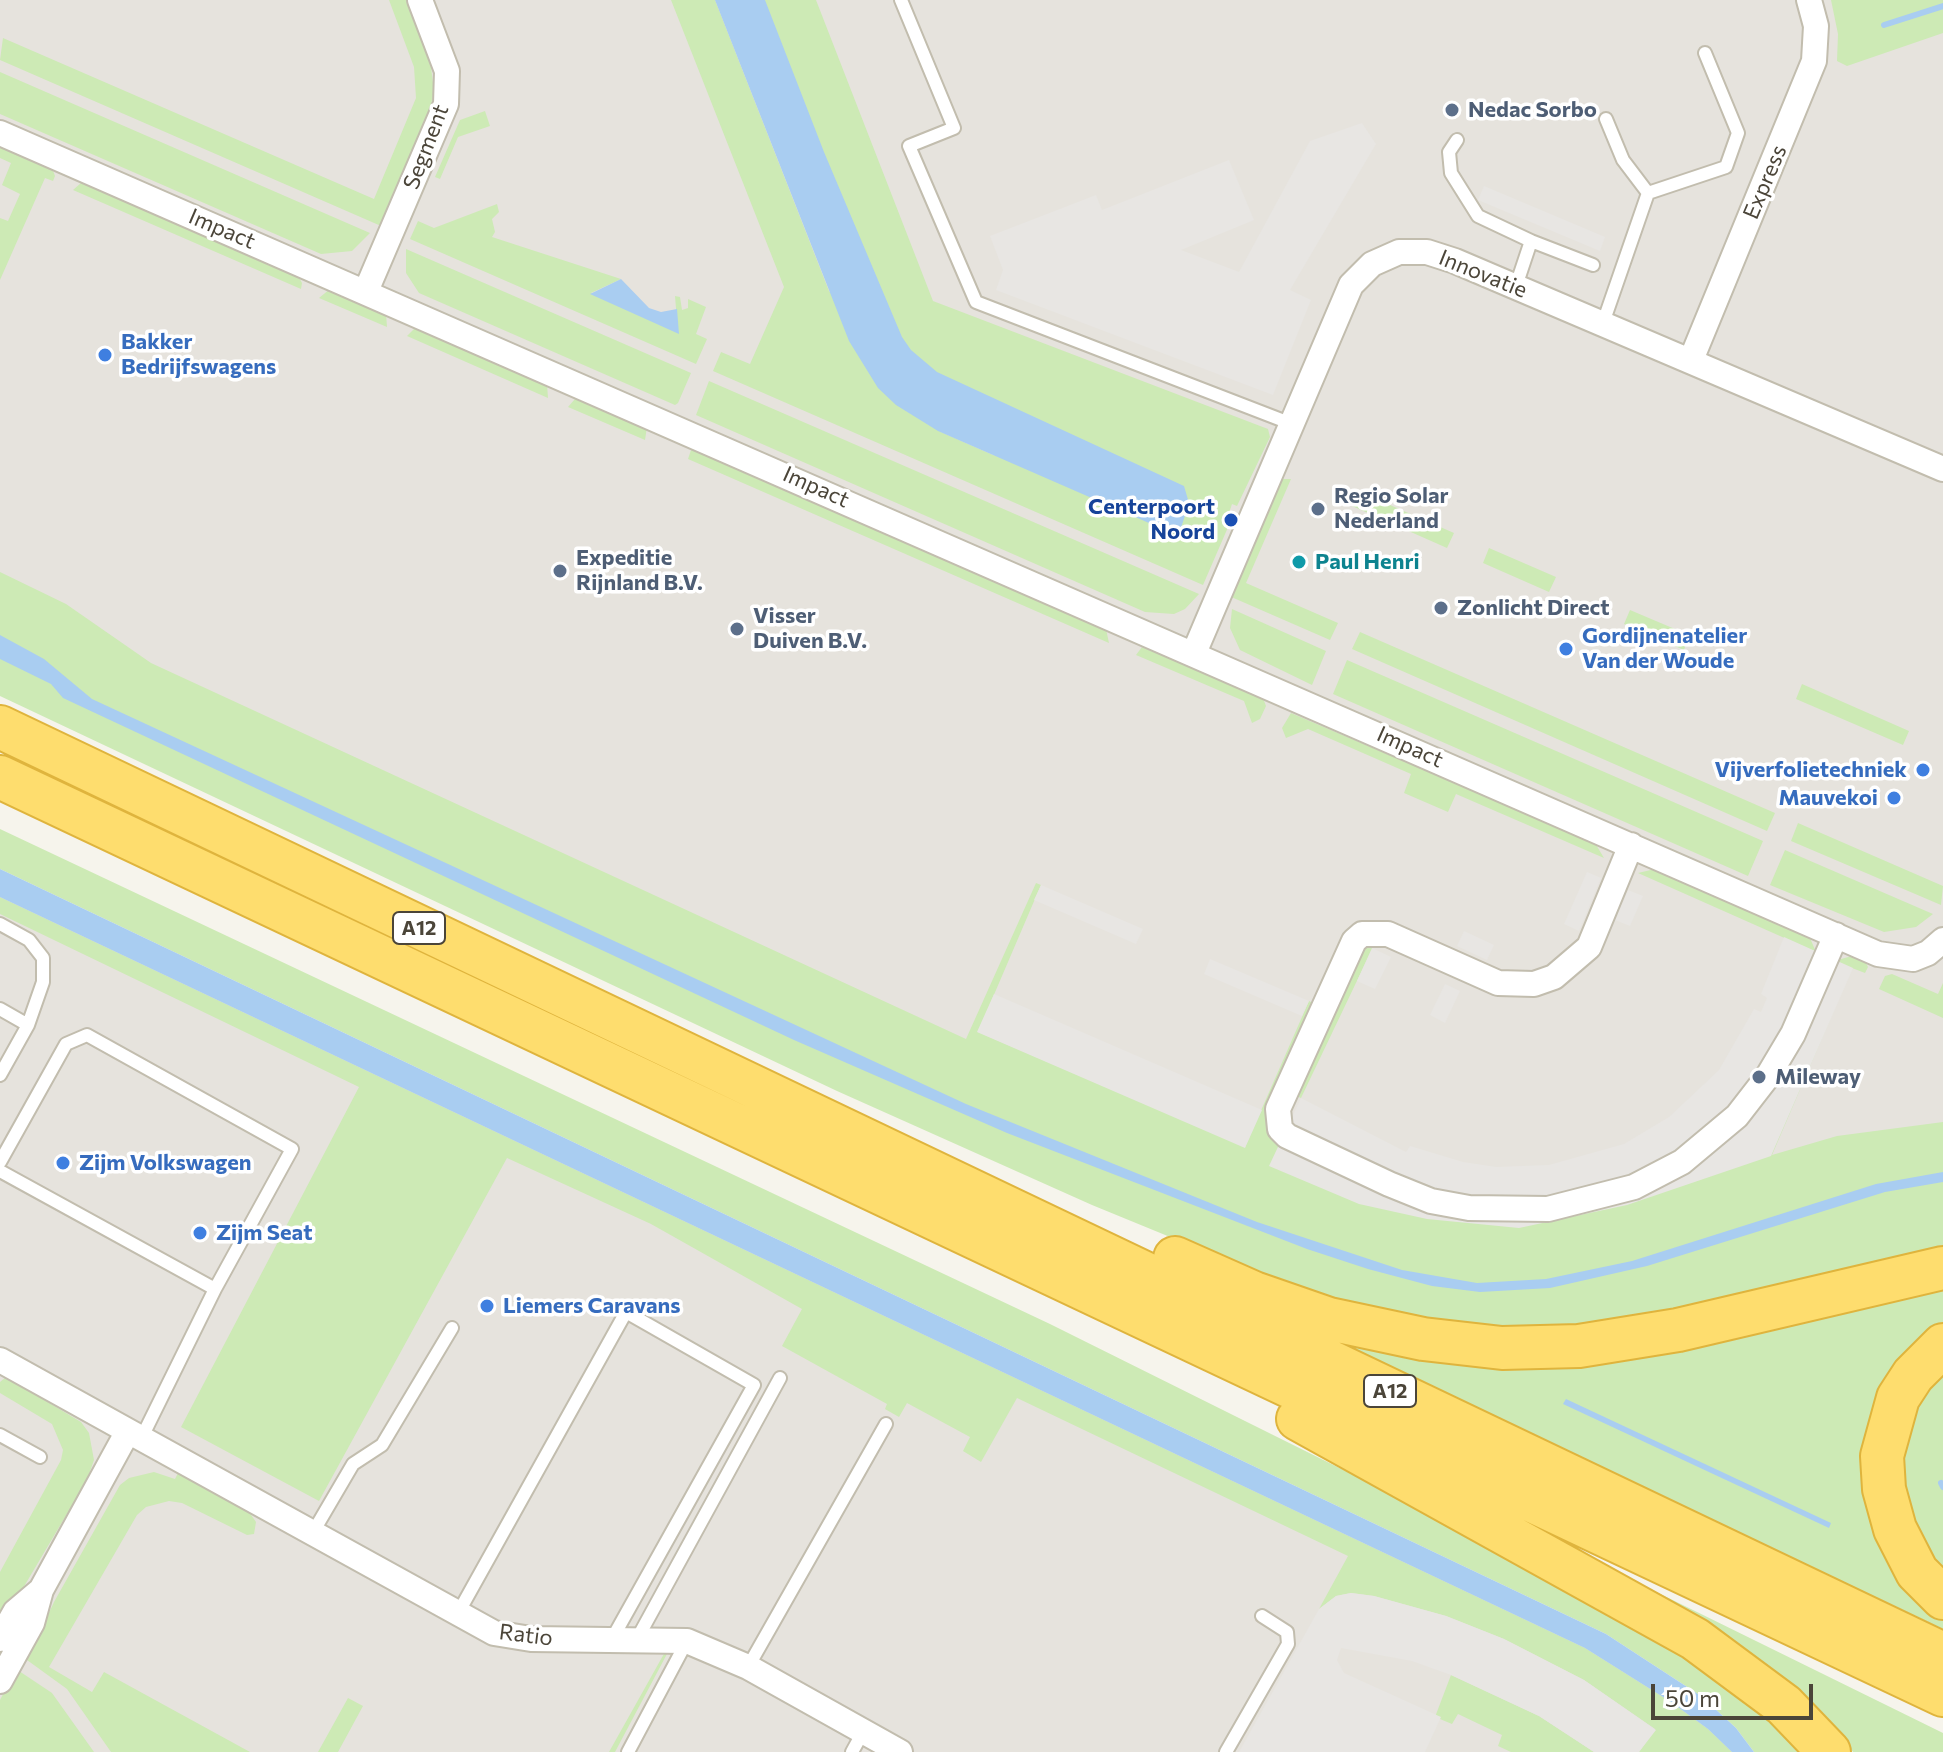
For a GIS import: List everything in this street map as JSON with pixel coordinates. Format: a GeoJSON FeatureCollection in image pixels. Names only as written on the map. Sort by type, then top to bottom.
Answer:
{"type":"FeatureCollection","features":[{"type":"Feature","properties":{"kind":"highway","name":"A12"},"geometry":{"type":"LineString","coordinates":[[0,727],[1943,1654]]}},
{"type":"Feature","properties":{"kind":"highway","name":"A12"},"geometry":{"type":"LineString","coordinates":[[0,777],[1943,1695]]}},
{"type":"Feature","properties":{"kind":"highway","name":"A12"},"geometry":{"type":"LineString","coordinates":[[838,1129],[1033,1196],[1254,1293],[1329,1319],[1423,1339],[1502,1348],[1579,1346],[1678,1330],[1943,1268]]}},
{"type":"Feature","properties":{"kind":"highway","name":"A12"},"geometry":{"type":"LineString","coordinates":[[955,1228],[1695,1639],[1784,1705],[1829,1752]]}},
{"type":"Feature","properties":{"kind":"highway"},"geometry":{"type":"LineString","coordinates":[[1943,1345],[1913,1375],[1898,1398],[1882,1456],[1884,1489],[1895,1529],[1917,1572],[1943,1598]]}},
{"type":"Feature","properties":{"kind":"street","name":"Segment"},"geometry":{"type":"LineString","coordinates":[[366,291],[446,104],[447,71],[420,0]]}},
{"type":"Feature","properties":{"kind":"street","name":"Express"},"geometry":{"type":"LineString","coordinates":[[1691,360],[1814,61],[1816,26],[1809,0]]}},
{"type":"Feature","properties":{"kind":"street","name":"Impact"},"geometry":{"type":"LineString","coordinates":[[0,133],[1836,935],[1898,959],[1928,953],[1943,940]]}},
{"type":"Feature","properties":{"kind":"street","name":"Innovatie"},"geometry":{"type":"LineString","coordinates":[[1194,653],[1351,285],[1372,264],[1399,252],[1427,252],[1516,286],[1943,469]]}},
{"type":"Feature","properties":{"kind":"street"},"geometry":{"type":"LineString","coordinates":[[1631,845],[1589,947],[1568,969],[1544,981],[1515,986],[1498,983],[1388,934],[1362,934],[1354,941],[1278,1109],[1280,1129],[1287,1136],[1389,1184],[1431,1201],[1469,1208],[1548,1209],[1634,1187],[1682,1162],[1737,1116],[1768,1076],[1793,1034],[1836,935]]}},
{"type":"Feature","properties":{"kind":"street","name":"Ratio"},"geometry":{"type":"LineString","coordinates":[[0,1360],[494,1633],[531,1639],[687,1641],[748,1667],[858,1742],[900,1752]]}},
{"type":"Feature","properties":{"kind":"street"},"geometry":{"type":"LineString","coordinates":[[0,1681],[32,1623],[41,1590],[134,1435]]}},
{"type":"Feature","properties":{"kind":"street"},"geometry":{"type":"LineString","coordinates":[[0,1639],[15,1612],[41,1590]]}},
{"type":"Feature","properties":{"kind":"lane"},"geometry":{"type":"LineString","coordinates":[[901,0],[954,128],[909,146],[976,302],[1292,424]]}},
{"type":"Feature","properties":{"kind":"lane"},"geometry":{"type":"LineString","coordinates":[[1648,193],[1726,167],[1738,133],[1705,53]]}},
{"type":"Feature","properties":{"kind":"lane"},"geometry":{"type":"LineString","coordinates":[[1606,119],[1623,160],[1648,193]]}},
{"type":"Feature","properties":{"kind":"lane"},"geometry":{"type":"LineString","coordinates":[[1457,140],[1449,152],[1451,173],[1478,216],[1593,265]]}},
{"type":"Feature","properties":{"kind":"lane"},"geometry":{"type":"LineString","coordinates":[[1603,323],[1648,193]]}},
{"type":"Feature","properties":{"kind":"lane"},"geometry":{"type":"LineString","coordinates":[[1516,286],[1531,241]]}},
{"type":"Feature","properties":{"kind":"lane"},"geometry":{"type":"LineString","coordinates":[[0,924],[27,937],[43,958],[43,982],[28,1025],[0,1075]]}},
{"type":"Feature","properties":{"kind":"lane"},"geometry":{"type":"LineString","coordinates":[[0,1009],[28,1025]]}},
{"type":"Feature","properties":{"kind":"lane"},"geometry":{"type":"LineString","coordinates":[[0,1162],[66,1044],[87,1035],[292,1149],[134,1435]]}},
{"type":"Feature","properties":{"kind":"lane"},"geometry":{"type":"LineString","coordinates":[[0,1171],[215,1289]]}},
{"type":"Feature","properties":{"kind":"lane"},"geometry":{"type":"LineString","coordinates":[[457,1615],[626,1312],[754,1385],[625,1639]]}},
{"type":"Feature","properties":{"kind":"lane"},"geometry":{"type":"LineString","coordinates":[[312,1534],[353,1464],[382,1445],[452,1328]]}},
{"type":"Feature","properties":{"kind":"lane"},"geometry":{"type":"LineString","coordinates":[[625,1639],[780,1378]]}},
{"type":"Feature","properties":{"kind":"lane"},"geometry":{"type":"LineString","coordinates":[[748,1667],[886,1424]]}},
{"type":"Feature","properties":{"kind":"lane"},"geometry":{"type":"LineString","coordinates":[[0,1435],[40,1457]]}},
{"type":"Feature","properties":{"kind":"lane"},"geometry":{"type":"LineString","coordinates":[[1226,1752],[1288,1644],[1287,1632],[1262,1616]]}},
{"type":"Feature","properties":{"kind":"lane"},"geometry":{"type":"LineString","coordinates":[[628,1752],[687,1641]]}},
{"type":"Feature","properties":{"kind":"shaded area"},"geometry":{"type":"Polygon","coordinates":[[[0,0],[1943,0],[1943,1177],[1531,1287],[0,647],[0,0]]]}},
{"type":"Feature","properties":{"kind":"shaded area"},"geometry":{"type":"Polygon","coordinates":[[[1362,123],[1376,144],[1290,290],[1311,300],[1273,395],[996,290],[1003,270],[990,236],[1096,195],[1102,210],[1229,160],[1254,220],[1181,250],[1239,272],[1310,141],[1362,123]]]}},
{"type":"Feature","properties":{"kind":"shaded area"},"geometry":{"type":"Polygon","coordinates":[[[1484,186],[1605,237],[1600,251],[1478,200],[1484,186]]]}},
{"type":"Feature","properties":{"kind":"shaded area"},"geometry":{"type":"Polygon","coordinates":[[[1587,872],[1601,878],[1579,931],[1564,924],[1587,872]]]}},
{"type":"Feature","properties":{"kind":"shaded area"},"geometry":{"type":"Polygon","coordinates":[[[0,880],[1591,1638],[1742,1752],[0,1752],[0,880]]]}},
{"type":"Feature","properties":{"kind":"shaded area"},"geometry":{"type":"Polygon","coordinates":[[[1041,885],[1143,929],[1136,944],[1034,900],[1041,885]]]}},
{"type":"Feature","properties":{"kind":"shaded area"},"geometry":{"type":"Polygon","coordinates":[[[1628,890],[1643,896],[1630,926],[1615,920],[1628,890]]]}},
{"type":"Feature","properties":{"kind":"shaded area"},"geometry":{"type":"Polygon","coordinates":[[[1464,931],[1494,945],[1487,960],[1457,946],[1464,931]]]}},
{"type":"Feature","properties":{"kind":"shaded area","name":"Mileway"},"geometry":{"type":"Polygon","coordinates":[[[1784,937],[1853,968],[1771,1156],[1627,1205],[1519,1228],[1427,1219],[1359,1204],[1269,1166],[1301,1098],[1406,1152],[1410,1146],[1463,1162],[1496,1167],[1549,1165],[1624,1144],[1669,1117],[1719,1070],[1754,1009],[1761,1012],[1767,998],[1761,994],[1784,937]]]}},
{"type":"Feature","properties":{"kind":"shaded area"},"geometry":{"type":"Polygon","coordinates":[[[1372,948],[1391,957],[1375,989],[1357,981],[1372,948]]]}},
{"type":"Feature","properties":{"kind":"shaded area"},"geometry":{"type":"Polygon","coordinates":[[[1210,959],[1309,1001],[1302,1016],[1204,974],[1210,959]]]}},
{"type":"Feature","properties":{"kind":"shaded area"},"geometry":{"type":"Polygon","coordinates":[[[1445,984],[1460,991],[1445,1023],[1430,1015],[1445,984]]]}},
{"type":"Feature","properties":{"kind":"shaded area"},"geometry":{"type":"Polygon","coordinates":[[[994,994],[1262,1110],[1245,1148],[977,1032],[994,994]]]}},
{"type":"Feature","properties":{"kind":"shaded area"},"geometry":{"type":"Polygon","coordinates":[[[1351,1593],[1374,1596],[1446,1616],[1504,1639],[1584,1680],[1656,1730],[1639,1752],[1594,1752],[1539,1716],[1451,1675],[1412,1661],[1341,1648],[1337,1660],[1344,1673],[1441,1717],[1425,1752],[1239,1752],[1319,1609],[1336,1596],[1351,1593]]]}},
{"type":"Feature","properties":{"kind":"green space"},"geometry":{"type":"Polygon","coordinates":[[[389,0],[406,0],[430,60],[434,90],[429,115],[381,226],[0,60],[3,38],[374,199],[416,98],[414,67],[389,0]]]}},
{"type":"Feature","properties":{"kind":"green space"},"geometry":{"type":"Polygon","coordinates":[[[671,0],[715,0],[829,291],[941,432],[993,455],[1009,457],[901,342],[756,0],[816,0],[933,301],[1268,429],[1270,437],[1237,506],[1232,504],[1228,516],[1232,518],[1203,585],[713,371],[721,352],[750,364],[784,287],[671,0]]]}},
{"type":"Feature","properties":{"kind":"green space"},"geometry":{"type":"Polygon","coordinates":[[[1831,0],[1943,0],[1943,33],[1847,66],[1837,61],[1838,34],[1831,0]]]}},
{"type":"Feature","properties":{"kind":"green space"},"geometry":{"type":"Polygon","coordinates":[[[0,72],[370,233],[352,251],[321,254],[0,114],[0,72]]]}},
{"type":"Feature","properties":{"kind":"green space"},"geometry":{"type":"Polygon","coordinates":[[[485,111],[490,126],[458,137],[440,179],[435,177],[460,120],[485,111]]]}},
{"type":"Feature","properties":{"kind":"green space"},"geometry":{"type":"Polygon","coordinates":[[[0,145],[52,168],[55,176],[53,181],[45,178],[0,280],[0,218],[8,221],[20,194],[2,185],[11,163],[0,158],[0,145]]]}},
{"type":"Feature","properties":{"kind":"green space"},"geometry":{"type":"Polygon","coordinates":[[[81,183],[297,274],[302,283],[301,289],[73,190],[81,183]]]}},
{"type":"Feature","properties":{"kind":"green space"},"geometry":{"type":"Polygon","coordinates":[[[497,204],[499,212],[492,219],[495,232],[492,237],[621,279],[591,293],[678,333],[675,296],[680,297],[682,310],[688,308],[688,299],[706,307],[696,334],[707,339],[696,364],[410,239],[418,221],[434,228],[497,204]]]}},
{"type":"Feature","properties":{"kind":"green space"},"geometry":{"type":"Polygon","coordinates":[[[406,249],[691,373],[678,403],[675,405],[419,293],[406,273],[406,249]]]}},
{"type":"Feature","properties":{"kind":"green space"},"geometry":{"type":"Polygon","coordinates":[[[330,289],[386,313],[387,327],[319,298],[330,289]]]}},
{"type":"Feature","properties":{"kind":"green space"},"geometry":{"type":"Polygon","coordinates":[[[415,328],[547,384],[548,398],[407,336],[415,328]]]}},
{"type":"Feature","properties":{"kind":"green space"},"geometry":{"type":"Polygon","coordinates":[[[709,381],[1199,594],[1185,609],[1174,614],[1145,612],[696,415],[709,381]]]}},
{"type":"Feature","properties":{"kind":"green space"},"geometry":{"type":"Polygon","coordinates":[[[581,398],[647,427],[645,440],[568,407],[575,399],[581,398]]]}},
{"type":"Feature","properties":{"kind":"green space"},"geometry":{"type":"Polygon","coordinates":[[[692,447],[1106,629],[1109,643],[688,459],[692,447]]]}},
{"type":"Feature","properties":{"kind":"green space"},"geometry":{"type":"Polygon","coordinates":[[[1282,479],[1291,479],[1246,583],[1338,623],[1330,640],[1229,596],[1282,479]]]}},
{"type":"Feature","properties":{"kind":"green space"},"geometry":{"type":"Polygon","coordinates":[[[1358,491],[1454,533],[1447,548],[1352,506],[1358,491]]]}},
{"type":"Feature","properties":{"kind":"green space"},"geometry":{"type":"Polygon","coordinates":[[[1489,548],[1556,577],[1549,592],[1483,563],[1489,548]]]}},
{"type":"Feature","properties":{"kind":"green space"},"geometry":{"type":"Polygon","coordinates":[[[0,572],[66,604],[151,663],[966,1039],[1036,883],[1041,885],[978,1032],[1245,1147],[1309,1001],[1315,1004],[1268,1117],[1593,1210],[1834,961],[1852,956],[1865,961],[1868,967],[1865,973],[1852,968],[1772,1155],[1837,1136],[1943,1122],[1943,1251],[1724,1303],[1556,1331],[1429,1325],[1292,1287],[1092,1205],[837,1091],[0,696],[0,572]]]}},
{"type":"Feature","properties":{"kind":"green space"},"geometry":{"type":"Polygon","coordinates":[[[1232,609],[1326,651],[1312,685],[1240,650],[1230,628],[1232,609]]]}},
{"type":"Feature","properties":{"kind":"green space"},"geometry":{"type":"Polygon","coordinates":[[[1630,610],[1689,635],[1684,650],[1624,624],[1630,610]]]}},
{"type":"Feature","properties":{"kind":"green space"},"geometry":{"type":"Polygon","coordinates":[[[1360,632],[1775,813],[1767,831],[1352,649],[1360,632]]]}},
{"type":"Feature","properties":{"kind":"green space"},"geometry":{"type":"Polygon","coordinates":[[[1142,647],[1263,698],[1266,706],[1260,719],[1252,723],[1244,701],[1136,655],[1142,647]]]}},
{"type":"Feature","properties":{"kind":"green space"},"geometry":{"type":"Polygon","coordinates":[[[1347,660],[1763,841],[1748,876],[1333,694],[1347,660]]]}},
{"type":"Feature","properties":{"kind":"green space"},"geometry":{"type":"Polygon","coordinates":[[[1802,684],[1909,731],[1903,745],[1796,699],[1802,684]]]}},
{"type":"Feature","properties":{"kind":"green space"},"geometry":{"type":"Polygon","coordinates":[[[1291,713],[1595,843],[1604,858],[1456,794],[1448,812],[1404,793],[1411,774],[1308,729],[1286,738],[1282,728],[1291,713]]]}},
{"type":"Feature","properties":{"kind":"green space"},"geometry":{"type":"Polygon","coordinates":[[[1798,823],[1943,886],[1941,905],[1791,841],[1798,823]]]}},
{"type":"Feature","properties":{"kind":"green space"},"geometry":{"type":"Polygon","coordinates":[[[0,829],[1050,1324],[1442,1519],[1701,1659],[1813,1752],[1754,1752],[1736,1728],[1701,1696],[1606,1634],[0,869],[0,829]]]}},
{"type":"Feature","properties":{"kind":"green space"},"geometry":{"type":"Polygon","coordinates":[[[1785,850],[1933,914],[1916,927],[1884,932],[1770,885],[1785,850]]]}},
{"type":"Feature","properties":{"kind":"green space"},"geometry":{"type":"Polygon","coordinates":[[[1655,869],[1810,938],[1816,952],[1638,873],[1655,869]]]}},
{"type":"Feature","properties":{"kind":"green space"},"geometry":{"type":"Polygon","coordinates":[[[0,897],[1585,1648],[1671,1702],[1708,1729],[1732,1752],[1639,1752],[1655,1729],[1584,1680],[1504,1639],[1446,1616],[1374,1596],[1351,1593],[1336,1596],[1319,1609],[1348,1556],[1017,1398],[981,1462],[963,1451],[970,1437],[907,1403],[899,1417],[885,1409],[887,1404],[782,1346],[802,1309],[651,1224],[507,1158],[319,1501],[181,1427],[359,1087],[0,914],[0,897]]]}},
{"type":"Feature","properties":{"kind":"green space"},"geometry":{"type":"Polygon","coordinates":[[[1376,941],[1301,1098],[1296,1096],[1365,944],[1376,941]]]}},
{"type":"Feature","properties":{"kind":"green space"},"geometry":{"type":"Polygon","coordinates":[[[1892,974],[1938,994],[1943,983],[1943,1018],[1879,989],[1885,976],[1892,974]]]}},
{"type":"Feature","properties":{"kind":"green space"},"geometry":{"type":"Polygon","coordinates":[[[1195,1275],[1425,1347],[1943,1280],[1943,1331],[1879,1425],[1943,1607],[1943,1629],[1195,1275]]]}},
{"type":"Feature","properties":{"kind":"green space"},"geometry":{"type":"Polygon","coordinates":[[[1943,1365],[1943,1575],[1904,1509],[1899,1455],[1924,1384],[1943,1365]]]}},
{"type":"Feature","properties":{"kind":"green space"},"geometry":{"type":"Polygon","coordinates":[[[6,1377],[81,1422],[89,1433],[94,1460],[87,1480],[0,1627],[0,1572],[61,1460],[63,1450],[52,1424],[0,1393],[0,1382],[6,1377]]]}},
{"type":"Feature","properties":{"kind":"green space"},"geometry":{"type":"Polygon","coordinates":[[[154,1472],[175,1479],[178,1473],[249,1512],[256,1522],[254,1534],[247,1535],[182,1503],[169,1501],[146,1507],[137,1515],[49,1667],[92,1692],[104,1672],[250,1752],[111,1752],[67,1689],[27,1660],[54,1602],[120,1485],[129,1478],[154,1472]]]}},
{"type":"Feature","properties":{"kind":"green space"},"geometry":{"type":"Polygon","coordinates":[[[1632,1580],[1943,1733],[1943,1752],[1853,1752],[1839,1734],[1632,1580]]]}},
{"type":"Feature","properties":{"kind":"green space"},"geometry":{"type":"Polygon","coordinates":[[[665,1652],[668,1652],[615,1752],[609,1752],[665,1652]]]}},
{"type":"Feature","properties":{"kind":"green space"},"geometry":{"type":"Polygon","coordinates":[[[16,1669],[52,1693],[94,1752],[0,1752],[0,1700],[16,1669]]]}},
{"type":"Feature","properties":{"kind":"green space"},"geometry":{"type":"Polygon","coordinates":[[[1451,1675],[1539,1716],[1594,1752],[1511,1752],[1498,1746],[1502,1735],[1458,1714],[1452,1724],[1435,1717],[1451,1675]]]}},
{"type":"Feature","properties":{"kind":"green space"},"geometry":{"type":"Polygon","coordinates":[[[348,1698],[363,1706],[338,1752],[318,1752],[348,1698]]]}},
{"type":"Feature","properties":{"kind":"water"},"geometry":{"type":"Polygon","coordinates":[[[715,0],[765,0],[824,152],[902,337],[911,350],[937,372],[1184,486],[1189,503],[1181,528],[1165,530],[938,431],[896,405],[878,388],[849,341],[715,0]]]}},
{"type":"Feature","properties":{"kind":"water"},"geometry":{"type":"Polygon","coordinates":[[[621,279],[649,308],[661,312],[677,309],[679,334],[590,294],[621,279]]]}},
{"type":"Feature","properties":{"kind":"water"},"geometry":{"type":"Polygon","coordinates":[[[0,635],[44,659],[92,699],[966,1104],[1257,1222],[1402,1270],[1477,1283],[1546,1279],[1632,1261],[1876,1184],[1943,1172],[1943,1182],[1885,1192],[1647,1266],[1550,1288],[1480,1292],[1432,1286],[1368,1269],[1307,1249],[1007,1133],[794,1040],[63,698],[51,684],[0,659],[0,635]]]}},
{"type":"Feature","properties":{"kind":"water"},"geometry":{"type":"Polygon","coordinates":[[[0,869],[1606,1634],[1701,1696],[1736,1728],[1754,1752],[1732,1752],[1708,1729],[1671,1702],[1585,1648],[0,897],[0,869]]]}},
{"type":"Feature","properties":{"kind":"water"},"geometry":{"type":"Polygon","coordinates":[[[1566,1399],[1831,1523],[1829,1528],[1563,1404],[1566,1399]]]}},
{"type":"Feature","properties":{"kind":"waterway"},"geometry":{"type":"LineString","coordinates":[[1884,25],[1943,6]]}},
{"type":"Feature","properties":{"kind":"waterway"},"geometry":{"type":"LineString","coordinates":[[1941,1483],[1943,1487]]}},
{"type":"Feature","properties":{"kind":"place","name":"Nedac Sorbo"},"geometry":{"type":"Point","coordinates":[1452,110]}},
{"type":"Feature","properties":{"kind":"place","name":"Bakker Bedrijfswagens"},"geometry":{"type":"Point","coordinates":[105,355]}},
{"type":"Feature","properties":{"kind":"place","name":"Regio Solar Nederland"},"geometry":{"type":"Point","coordinates":[1318,509]}},
{"type":"Feature","properties":{"kind":"place","name":"Centerpoort Noord"},"geometry":{"type":"Point","coordinates":[1231,520]}},
{"type":"Feature","properties":{"kind":"place","name":"Paul Henri"},"geometry":{"type":"Point","coordinates":[1299,562]}},
{"type":"Feature","properties":{"kind":"place","name":"Expeditie Rijnland B.V."},"geometry":{"type":"Point","coordinates":[560,571]}},
{"type":"Feature","properties":{"kind":"place","name":"Zonlicht Direct"},"geometry":{"type":"Point","coordinates":[1441,608]}},
{"type":"Feature","properties":{"kind":"place","name":"Visser Duiven B.V."},"geometry":{"type":"Point","coordinates":[737,629]}},
{"type":"Feature","properties":{"kind":"place","name":"Gordijnenatelier Van der Woude"},"geometry":{"type":"Point","coordinates":[1566,649]}},
{"type":"Feature","properties":{"kind":"place","name":"Vijverfolietechniek"},"geometry":{"type":"Point","coordinates":[1923,770]}},
{"type":"Feature","properties":{"kind":"place","name":"Mauvekoi"},"geometry":{"type":"Point","coordinates":[1894,798]}},
{"type":"Feature","properties":{"kind":"place","name":"Mileway"},"geometry":{"type":"Point","coordinates":[1759,1077]}},
{"type":"Feature","properties":{"kind":"place","name":"Zijm Volkswagen"},"geometry":{"type":"Point","coordinates":[63,1163]}},
{"type":"Feature","properties":{"kind":"place","name":"Zijm Seat"},"geometry":{"type":"Point","coordinates":[200,1233]}},
{"type":"Feature","properties":{"kind":"place","name":"Liemers Caravans"},"geometry":{"type":"Point","coordinates":[487,1306]}}]}
